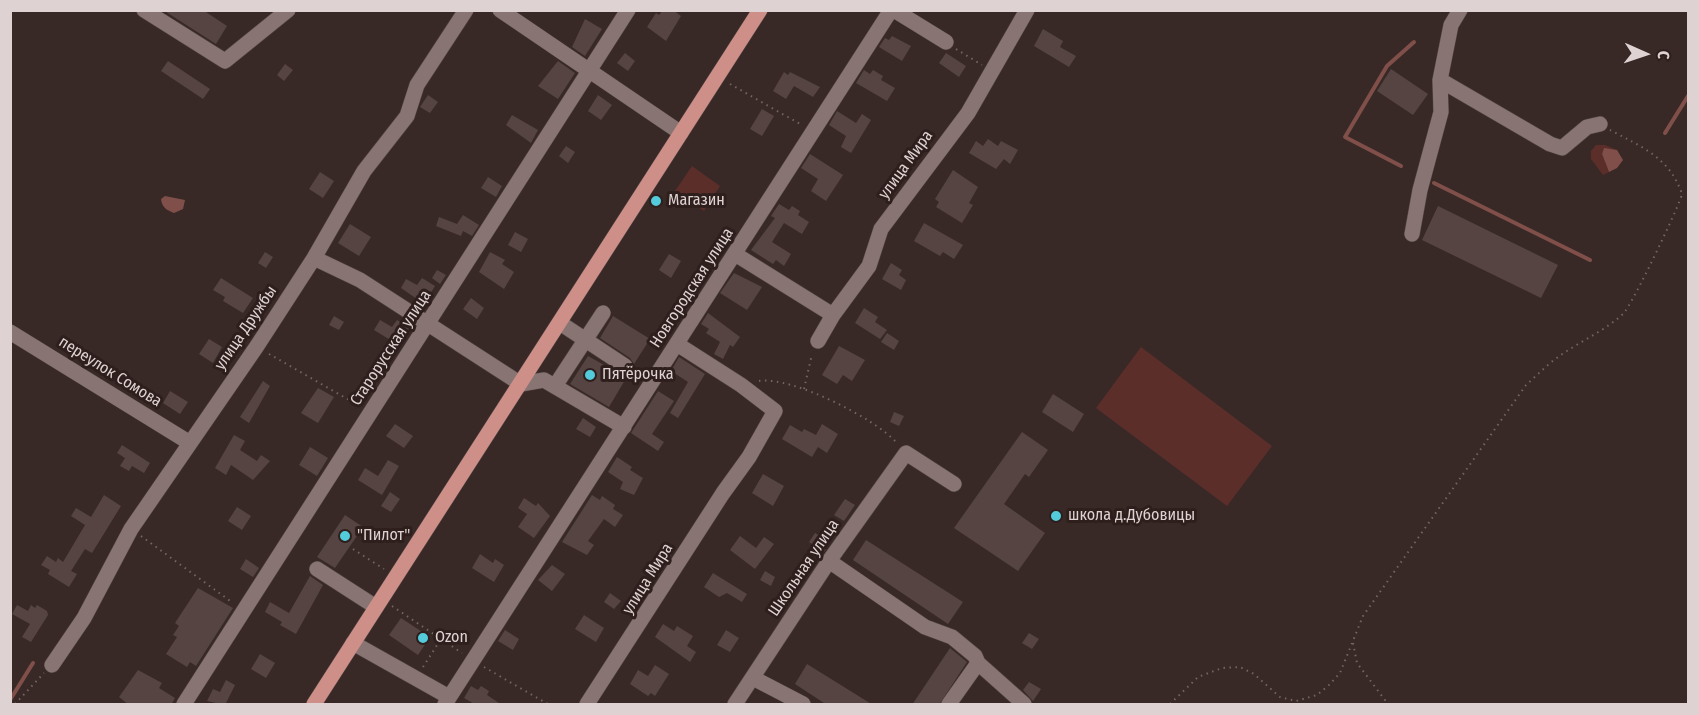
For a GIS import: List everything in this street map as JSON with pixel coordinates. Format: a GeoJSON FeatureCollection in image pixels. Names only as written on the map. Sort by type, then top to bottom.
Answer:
{"type":"FeatureCollection","features":[{"type":"Feature","properties":{"kind":"main road"},"geometry":{"type":"LineString","coordinates":[[314,705],[760,10]]}},
{"type":"Feature","properties":{"kind":"street"},"geometry":{"type":"LineString","coordinates":[[146,11],[225,61],[288,10]]}},
{"type":"Feature","properties":{"kind":"street","name":"улица Дружбы"},"geometry":{"type":"LineString","coordinates":[[52,665],[84,618],[131,529],[257,346],[314,258],[364,171],[408,116],[417,85],[466,10]]}},
{"type":"Feature","properties":{"kind":"street"},"geometry":{"type":"LineString","coordinates":[[500,10],[681,133]]}},
{"type":"Feature","properties":{"kind":"street","name":"Старорусская улица"},"geometry":{"type":"LineString","coordinates":[[184,705],[243,609],[628,10]]}},
{"type":"Feature","properties":{"kind":"street"},"geometry":{"type":"LineString","coordinates":[[892,10],[946,42]]}},
{"type":"Feature","properties":{"kind":"street","name":"Новгородская улица"},"geometry":{"type":"LineString","coordinates":[[447,701],[892,10]]}},
{"type":"Feature","properties":{"kind":"street","name":"улица Мира"},"geometry":{"type":"LineString","coordinates":[[818,341],[833,315],[869,266],[881,229],[968,113],[1027,10]]}},
{"type":"Feature","properties":{"kind":"street"},"geometry":{"type":"LineString","coordinates":[[1412,234],[1420,190],[1441,112],[1440,80],[1450,25],[1460,10]]}},
{"type":"Feature","properties":{"kind":"street"},"geometry":{"type":"LineString","coordinates":[[1440,80],[1562,148],[1587,127],[1600,124]]}},
{"type":"Feature","properties":{"kind":"street"},"geometry":{"type":"LineString","coordinates":[[735,254],[833,315]]}},
{"type":"Feature","properties":{"kind":"street"},"geometry":{"type":"LineString","coordinates":[[314,258],[360,280],[429,322],[521,384],[544,380],[624,427]]}},
{"type":"Feature","properties":{"kind":"street"},"geometry":{"type":"LineString","coordinates":[[555,386],[603,313]]}},
{"type":"Feature","properties":{"kind":"street"},"geometry":{"type":"LineString","coordinates":[[560,323],[625,366]]}},
{"type":"Feature","properties":{"kind":"street","name":"переулок Сомова"},"geometry":{"type":"LineString","coordinates":[[10,332],[190,443]]}},
{"type":"Feature","properties":{"kind":"street","name":"улица Мира"},"geometry":{"type":"LineString","coordinates":[[587,705],[664,589],[723,493],[749,457],[775,411],[741,385],[677,344]]}},
{"type":"Feature","properties":{"kind":"street"},"geometry":{"type":"LineString","coordinates":[[902,449],[954,484]]}},
{"type":"Feature","properties":{"kind":"street","name":"Школьная улица"},"geometry":{"type":"LineString","coordinates":[[735,705],[902,449]]}},
{"type":"Feature","properties":{"kind":"street"},"geometry":{"type":"LineString","coordinates":[[829,561],[926,627],[952,637],[975,656],[978,663],[1012,702]]}},
{"type":"Feature","properties":{"kind":"street"},"geometry":{"type":"LineString","coordinates":[[317,569],[376,607]]}},
{"type":"Feature","properties":{"kind":"street"},"geometry":{"type":"LineString","coordinates":[[353,644],[416,678],[447,701]]}},
{"type":"Feature","properties":{"kind":"street"},"geometry":{"type":"LineString","coordinates":[[949,705],[978,663]]}},
{"type":"Feature","properties":{"kind":"street"},"geometry":{"type":"LineString","coordinates":[[753,678],[803,705]]}},
{"type":"Feature","properties":{"kind":"path"},"geometry":{"type":"LineString","coordinates":[[946,42],[991,71]]}},
{"type":"Feature","properties":{"kind":"path"},"geometry":{"type":"LineString","coordinates":[[728,83],[813,132]]}},
{"type":"Feature","properties":{"kind":"path"},"geometry":{"type":"LineString","coordinates":[[1170,705],[1198,677],[1222,668],[1240,667],[1254,674],[1280,697],[1296,701],[1317,695],[1340,673],[1363,616],[1526,385],[1555,360],[1588,340],[1626,312],[1653,255],[1678,210],[1682,194],[1666,163],[1651,151],[1600,124]]}},
{"type":"Feature","properties":{"kind":"path"},"geometry":{"type":"LineString","coordinates":[[804,389],[808,363],[818,341]]}},
{"type":"Feature","properties":{"kind":"path"},"geometry":{"type":"LineString","coordinates":[[257,346],[370,413]]}},
{"type":"Feature","properties":{"kind":"path"},"geometry":{"type":"LineString","coordinates":[[750,382],[776,380],[804,389],[842,406],[893,439],[902,449]]}},
{"type":"Feature","properties":{"kind":"path"},"geometry":{"type":"LineString","coordinates":[[131,529],[243,609]]}},
{"type":"Feature","properties":{"kind":"path"},"geometry":{"type":"LineString","coordinates":[[353,549],[384,569]]}},
{"type":"Feature","properties":{"kind":"path"},"geometry":{"type":"LineString","coordinates":[[416,678],[441,639]]}},
{"type":"Feature","properties":{"kind":"path"},"geometry":{"type":"LineString","coordinates":[[1352,641],[1358,663],[1388,705]]}},
{"type":"Feature","properties":{"kind":"path"},"geometry":{"type":"LineString","coordinates":[[15,705],[52,665]]}},
{"type":"Feature","properties":{"kind":"shaded area"},"geometry":{"type":"Polygon","coordinates":[[[1596,145],[1605,145],[1617,150],[1604,149],[1602,154],[1609,172],[1603,175],[1591,159],[1591,151],[1596,145]]]}},
{"type":"Feature","properties":{"kind":"shaded area"},"geometry":{"type":"Polygon","coordinates":[[[1604,148],[1617,150],[1623,160],[1617,168],[1609,172],[1602,154],[1604,148]]]}},
{"type":"Feature","properties":{"kind":"shaded area"},"geometry":{"type":"Polygon","coordinates":[[[692,166],[720,186],[704,211],[675,191],[692,166]]]}},
{"type":"Feature","properties":{"kind":"shaded area"},"geometry":{"type":"Polygon","coordinates":[[[165,196],[185,200],[183,209],[174,213],[167,210],[162,205],[161,199],[165,196]]]}},
{"type":"Feature","properties":{"kind":"shaded area"},"geometry":{"type":"Polygon","coordinates":[[[1141,347],[1272,446],[1227,506],[1096,408],[1141,347]]]}},
{"type":"Feature","properties":{"kind":"building"},"geometry":{"type":"Polygon","coordinates":[[[163,10],[203,10],[227,26],[216,44],[163,10]]]}},
{"type":"Feature","properties":{"kind":"building"},"geometry":{"type":"Polygon","coordinates":[[[663,10],[673,10],[681,16],[666,41],[647,27],[656,13],[659,15],[663,10]]]}},
{"type":"Feature","properties":{"kind":"building"},"geometry":{"type":"Polygon","coordinates":[[[585,19],[602,29],[585,56],[572,47],[585,19]]]}},
{"type":"Feature","properties":{"kind":"building"},"geometry":{"type":"Polygon","coordinates":[[[1043,29],[1063,41],[1060,47],[1076,56],[1069,67],[1034,46],[1043,29]]]}},
{"type":"Feature","properties":{"kind":"building"},"geometry":{"type":"Polygon","coordinates":[[[892,36],[911,46],[902,61],[879,47],[885,38],[889,40],[892,36]]]}},
{"type":"Feature","properties":{"kind":"building"},"geometry":{"type":"Polygon","coordinates":[[[625,53],[635,61],[628,71],[617,63],[625,53]]]}},
{"type":"Feature","properties":{"kind":"building"},"geometry":{"type":"Polygon","coordinates":[[[946,53],[966,66],[959,77],[939,63],[946,53]]]}},
{"type":"Feature","properties":{"kind":"building"},"geometry":{"type":"Polygon","coordinates":[[[168,61],[210,89],[203,99],[161,71],[168,61]]]}},
{"type":"Feature","properties":{"kind":"building"},"geometry":{"type":"Polygon","coordinates":[[[558,61],[575,73],[558,99],[538,86],[558,61]]]}},
{"type":"Feature","properties":{"kind":"building"},"geometry":{"type":"Polygon","coordinates":[[[285,64],[293,70],[284,81],[277,75],[285,64]]]}},
{"type":"Feature","properties":{"kind":"building"},"geometry":{"type":"Polygon","coordinates":[[[1391,69],[1428,94],[1413,115],[1377,91],[1391,69]]]}},
{"type":"Feature","properties":{"kind":"building"},"geometry":{"type":"Polygon","coordinates":[[[864,70],[870,74],[873,70],[883,76],[881,80],[895,88],[887,101],[856,83],[864,70]]]}},
{"type":"Feature","properties":{"kind":"building"},"geometry":{"type":"Polygon","coordinates":[[[784,72],[788,75],[790,72],[820,87],[813,97],[794,86],[786,99],[773,91],[784,72]]]}},
{"type":"Feature","properties":{"kind":"building"},"geometry":{"type":"Polygon","coordinates":[[[428,95],[438,102],[430,113],[420,107],[428,95]]]}},
{"type":"Feature","properties":{"kind":"building"},"geometry":{"type":"Polygon","coordinates":[[[598,95],[612,105],[601,120],[588,111],[598,95]]]}},
{"type":"Feature","properties":{"kind":"building"},"geometry":{"type":"Polygon","coordinates":[[[762,109],[774,116],[762,136],[750,129],[762,109]]]}},
{"type":"Feature","properties":{"kind":"building"},"geometry":{"type":"Polygon","coordinates":[[[837,111],[856,123],[862,114],[871,120],[851,153],[841,147],[846,136],[829,125],[837,111]]]}},
{"type":"Feature","properties":{"kind":"building"},"geometry":{"type":"Polygon","coordinates":[[[512,115],[538,130],[531,143],[506,125],[512,115]]]}},
{"type":"Feature","properties":{"kind":"building"},"geometry":{"type":"Polygon","coordinates":[[[988,139],[998,146],[1001,141],[1018,150],[1010,164],[1004,159],[996,169],[969,153],[976,141],[983,146],[988,139]]]}},
{"type":"Feature","properties":{"kind":"building"},"geometry":{"type":"Polygon","coordinates":[[[566,146],[575,152],[568,163],[559,156],[566,146]]]}},
{"type":"Feature","properties":{"kind":"building"},"geometry":{"type":"Polygon","coordinates":[[[810,154],[843,175],[826,201],[811,191],[818,179],[801,168],[810,154]]]}},
{"type":"Feature","properties":{"kind":"building"},"geometry":{"type":"Polygon","coordinates":[[[953,170],[978,187],[969,203],[973,205],[962,223],[936,207],[939,202],[935,199],[953,170]]]}},
{"type":"Feature","properties":{"kind":"building"},"geometry":{"type":"Polygon","coordinates":[[[320,172],[334,181],[323,198],[309,189],[320,172]]]}},
{"type":"Feature","properties":{"kind":"building"},"geometry":{"type":"Polygon","coordinates":[[[488,177],[502,186],[496,197],[481,188],[488,177]]]}},
{"type":"Feature","properties":{"kind":"building"},"geometry":{"type":"Polygon","coordinates":[[[779,204],[789,210],[792,206],[800,211],[798,215],[809,222],[802,234],[784,223],[772,242],[791,254],[784,266],[776,260],[773,264],[751,250],[775,218],[771,216],[779,204]]]}},
{"type":"Feature","properties":{"kind":"building"},"geometry":{"type":"Polygon","coordinates":[[[1438,206],[1558,265],[1541,298],[1422,240],[1438,206]]]}},
{"type":"Feature","properties":{"kind":"building"},"geometry":{"type":"Polygon","coordinates":[[[463,215],[479,225],[472,236],[463,231],[461,236],[436,226],[439,217],[457,224],[463,215]]]}},
{"type":"Feature","properties":{"kind":"building"},"geometry":{"type":"Polygon","coordinates":[[[924,223],[963,245],[954,259],[943,252],[940,256],[914,241],[924,223]]]}},
{"type":"Feature","properties":{"kind":"building"},"geometry":{"type":"Polygon","coordinates":[[[350,224],[371,237],[359,256],[338,243],[350,224]]]}},
{"type":"Feature","properties":{"kind":"building"},"geometry":{"type":"Polygon","coordinates":[[[515,232],[528,239],[521,252],[508,245],[515,232]]]}},
{"type":"Feature","properties":{"kind":"building"},"geometry":{"type":"Polygon","coordinates":[[[265,252],[273,257],[266,268],[258,263],[265,252]]]}},
{"type":"Feature","properties":{"kind":"building"},"geometry":{"type":"Polygon","coordinates":[[[490,252],[505,260],[502,264],[514,272],[504,289],[479,272],[490,252]]]}},
{"type":"Feature","properties":{"kind":"building"},"geometry":{"type":"Polygon","coordinates":[[[669,254],[681,261],[671,278],[659,270],[669,254]]]}},
{"type":"Feature","properties":{"kind":"building"},"geometry":{"type":"Polygon","coordinates":[[[891,263],[902,270],[899,275],[906,280],[901,290],[882,279],[891,263]]]}},
{"type":"Feature","properties":{"kind":"building"},"geometry":{"type":"Polygon","coordinates":[[[437,270],[446,275],[440,284],[432,278],[437,270]]]}},
{"type":"Feature","properties":{"kind":"building"},"geometry":{"type":"Polygon","coordinates":[[[734,273],[762,287],[747,310],[720,293],[734,273]]]}},
{"type":"Feature","properties":{"kind":"building"},"geometry":{"type":"Polygon","coordinates":[[[221,278],[253,298],[243,313],[223,301],[225,297],[213,290],[221,278]]]}},
{"type":"Feature","properties":{"kind":"building"},"geometry":{"type":"Polygon","coordinates":[[[422,278],[435,286],[424,304],[401,288],[406,279],[417,285],[422,278]]]}},
{"type":"Feature","properties":{"kind":"building"},"geometry":{"type":"Polygon","coordinates":[[[471,298],[484,308],[477,319],[463,309],[471,298]]]}},
{"type":"Feature","properties":{"kind":"building"},"geometry":{"type":"Polygon","coordinates":[[[864,308],[878,317],[875,322],[887,330],[880,339],[855,323],[864,308]]]}},
{"type":"Feature","properties":{"kind":"building"},"geometry":{"type":"Polygon","coordinates":[[[708,313],[740,337],[733,347],[730,345],[723,359],[714,354],[720,342],[706,333],[709,329],[701,324],[708,313]]]}},
{"type":"Feature","properties":{"kind":"building"},"geometry":{"type":"Polygon","coordinates":[[[334,316],[344,322],[339,330],[329,325],[334,316]]]}},
{"type":"Feature","properties":{"kind":"building"},"geometry":{"type":"Polygon","coordinates":[[[613,316],[650,339],[634,364],[630,358],[600,338],[613,316]]]}},
{"type":"Feature","properties":{"kind":"building"},"geometry":{"type":"Polygon","coordinates":[[[380,320],[392,327],[397,320],[411,328],[400,346],[374,330],[380,320]]]}},
{"type":"Feature","properties":{"kind":"building"},"geometry":{"type":"Polygon","coordinates":[[[887,333],[899,341],[894,350],[881,342],[887,333]]]}},
{"type":"Feature","properties":{"kind":"building"},"geometry":{"type":"Polygon","coordinates":[[[209,339],[222,347],[213,363],[199,354],[209,339]]]}},
{"type":"Feature","properties":{"kind":"building"},"geometry":{"type":"Polygon","coordinates":[[[839,346],[865,360],[852,381],[843,375],[837,384],[822,375],[839,346]]]}},
{"type":"Feature","properties":{"kind":"building"},"geometry":{"type":"Polygon","coordinates":[[[588,356],[620,374],[628,375],[609,407],[570,384],[588,356]]]}},
{"type":"Feature","properties":{"kind":"building"},"geometry":{"type":"Polygon","coordinates":[[[679,357],[705,374],[678,418],[670,413],[688,382],[671,371],[679,357]]]}},
{"type":"Feature","properties":{"kind":"building"},"geometry":{"type":"Polygon","coordinates":[[[263,381],[270,386],[249,423],[240,417],[263,381]]]}},
{"type":"Feature","properties":{"kind":"building"},"geometry":{"type":"Polygon","coordinates":[[[318,388],[334,397],[318,423],[301,413],[318,388]]]}},
{"type":"Feature","properties":{"kind":"building"},"geometry":{"type":"Polygon","coordinates":[[[170,391],[188,402],[180,414],[163,403],[170,391]]]}},
{"type":"Feature","properties":{"kind":"building"},"geometry":{"type":"Polygon","coordinates":[[[658,391],[674,401],[652,434],[664,442],[658,451],[631,433],[658,391]]]}},
{"type":"Feature","properties":{"kind":"building"},"geometry":{"type":"Polygon","coordinates":[[[1053,394],[1084,414],[1073,432],[1042,412],[1053,394]]]}},
{"type":"Feature","properties":{"kind":"building"},"geometry":{"type":"Polygon","coordinates":[[[894,412],[904,416],[899,426],[890,422],[894,412]]]}},
{"type":"Feature","properties":{"kind":"building"},"geometry":{"type":"Polygon","coordinates":[[[583,418],[596,427],[590,437],[576,429],[583,418]]]}},
{"type":"Feature","properties":{"kind":"building"},"geometry":{"type":"Polygon","coordinates":[[[395,424],[413,436],[404,448],[386,436],[395,424]]]}},
{"type":"Feature","properties":{"kind":"building"},"geometry":{"type":"Polygon","coordinates":[[[822,424],[838,434],[827,453],[818,447],[812,457],[782,439],[790,425],[802,432],[804,429],[816,435],[822,424]]]}},
{"type":"Feature","properties":{"kind":"building"},"geometry":{"type":"Polygon","coordinates":[[[1022,432],[1048,450],[1029,477],[1025,474],[1004,504],[1045,533],[1018,571],[954,528],[1022,432]]]}},
{"type":"Feature","properties":{"kind":"building"},"geometry":{"type":"Polygon","coordinates":[[[234,435],[245,441],[240,450],[257,461],[261,455],[270,461],[253,480],[231,465],[226,475],[215,468],[234,435]]]}},
{"type":"Feature","properties":{"kind":"building"},"geometry":{"type":"Polygon","coordinates":[[[122,445],[150,463],[144,473],[132,466],[129,471],[120,466],[125,458],[117,453],[122,445]]]}},
{"type":"Feature","properties":{"kind":"building"},"geometry":{"type":"Polygon","coordinates":[[[310,447],[328,458],[317,476],[299,465],[310,447]]]}},
{"type":"Feature","properties":{"kind":"building"},"geometry":{"type":"Polygon","coordinates":[[[617,457],[632,467],[630,470],[643,478],[634,495],[620,489],[623,482],[608,472],[617,457]]]}},
{"type":"Feature","properties":{"kind":"building"},"geometry":{"type":"Polygon","coordinates":[[[388,460],[399,466],[382,495],[358,480],[365,468],[378,476],[388,460]]]}},
{"type":"Feature","properties":{"kind":"building"},"geometry":{"type":"Polygon","coordinates":[[[763,474],[784,486],[773,506],[752,493],[763,474]]]}},
{"type":"Feature","properties":{"kind":"building"},"geometry":{"type":"Polygon","coordinates":[[[390,492],[400,499],[391,512],[381,506],[390,492]]]}},
{"type":"Feature","properties":{"kind":"building"},"geometry":{"type":"Polygon","coordinates":[[[104,495],[121,506],[92,553],[85,549],[71,571],[77,574],[69,587],[48,574],[50,570],[41,565],[47,556],[56,562],[58,558],[63,562],[85,525],[71,516],[76,508],[91,517],[104,495]]]}},
{"type":"Feature","properties":{"kind":"building"},"geometry":{"type":"Polygon","coordinates":[[[592,495],[600,500],[602,496],[615,505],[613,509],[623,515],[615,527],[604,519],[588,541],[594,545],[587,555],[562,542],[592,495]]]}},
{"type":"Feature","properties":{"kind":"building"},"geometry":{"type":"Polygon","coordinates":[[[524,498],[536,506],[538,503],[550,516],[534,538],[518,527],[527,514],[518,508],[524,498]]]}},
{"type":"Feature","properties":{"kind":"building"},"geometry":{"type":"Polygon","coordinates":[[[845,499],[855,505],[844,521],[834,515],[845,499]]]}},
{"type":"Feature","properties":{"kind":"building"},"geometry":{"type":"Polygon","coordinates":[[[237,507],[251,516],[242,530],[228,521],[237,507]]]}},
{"type":"Feature","properties":{"kind":"building"},"geometry":{"type":"Polygon","coordinates":[[[345,515],[363,527],[335,568],[317,557],[345,515]]]}},
{"type":"Feature","properties":{"kind":"building"},"geometry":{"type":"Polygon","coordinates":[[[815,533],[830,542],[824,552],[809,542],[815,533]]]}},
{"type":"Feature","properties":{"kind":"building"},"geometry":{"type":"Polygon","coordinates":[[[740,536],[756,548],[764,537],[774,544],[755,569],[730,550],[740,536]]]}},
{"type":"Feature","properties":{"kind":"building"},"geometry":{"type":"Polygon","coordinates":[[[866,540],[963,602],[948,624],[853,560],[866,540]]]}},
{"type":"Feature","properties":{"kind":"building"},"geometry":{"type":"Polygon","coordinates":[[[665,549],[672,554],[661,572],[653,567],[665,549]]]}},
{"type":"Feature","properties":{"kind":"building"},"geometry":{"type":"Polygon","coordinates":[[[480,554],[493,563],[495,559],[504,565],[494,582],[472,568],[480,554]]]}},
{"type":"Feature","properties":{"kind":"building"},"geometry":{"type":"Polygon","coordinates":[[[246,559],[259,568],[253,577],[240,569],[246,559]]]}},
{"type":"Feature","properties":{"kind":"building"},"geometry":{"type":"Polygon","coordinates":[[[552,565],[565,574],[552,591],[538,580],[552,565]]]}},
{"type":"Feature","properties":{"kind":"building"},"geometry":{"type":"Polygon","coordinates":[[[765,571],[775,577],[771,586],[760,580],[765,571]]]}},
{"type":"Feature","properties":{"kind":"building"},"geometry":{"type":"Polygon","coordinates":[[[713,573],[747,594],[742,602],[727,593],[719,597],[704,587],[713,573]]]}},
{"type":"Feature","properties":{"kind":"building"},"geometry":{"type":"Polygon","coordinates":[[[310,576],[323,585],[296,634],[280,625],[282,622],[265,612],[270,602],[289,613],[310,576]]]}},
{"type":"Feature","properties":{"kind":"building"},"geometry":{"type":"Polygon","coordinates":[[[198,588],[233,608],[196,666],[190,662],[187,667],[166,654],[177,637],[173,635],[179,626],[175,623],[198,588]]]}},
{"type":"Feature","properties":{"kind":"building"},"geometry":{"type":"Polygon","coordinates":[[[610,593],[621,601],[614,609],[604,602],[610,593]]]}},
{"type":"Feature","properties":{"kind":"building"},"geometry":{"type":"Polygon","coordinates":[[[17,605],[28,611],[31,605],[35,608],[37,605],[47,611],[48,615],[31,642],[22,637],[30,624],[12,614],[17,605]]]}},
{"type":"Feature","properties":{"kind":"building"},"geometry":{"type":"Polygon","coordinates":[[[584,615],[604,628],[596,642],[575,629],[584,615]]]}},
{"type":"Feature","properties":{"kind":"building"},"geometry":{"type":"Polygon","coordinates":[[[401,618],[430,637],[418,655],[389,635],[401,618]]]}},
{"type":"Feature","properties":{"kind":"building"},"geometry":{"type":"Polygon","coordinates":[[[663,624],[674,631],[677,626],[693,636],[687,646],[696,652],[690,662],[655,637],[663,624]]]}},
{"type":"Feature","properties":{"kind":"building"},"geometry":{"type":"Polygon","coordinates":[[[505,630],[519,639],[513,650],[498,641],[505,630]]]}},
{"type":"Feature","properties":{"kind":"building"},"geometry":{"type":"Polygon","coordinates":[[[726,630],[739,638],[730,652],[717,645],[726,630]]]}},
{"type":"Feature","properties":{"kind":"building"},"geometry":{"type":"Polygon","coordinates":[[[1029,633],[1039,639],[1032,649],[1022,643],[1029,633]]]}},
{"type":"Feature","properties":{"kind":"building"},"geometry":{"type":"Polygon","coordinates":[[[950,648],[967,662],[939,705],[912,705],[950,648]]]}},
{"type":"Feature","properties":{"kind":"building"},"geometry":{"type":"Polygon","coordinates":[[[260,654],[275,663],[266,678],[251,669],[260,654]]]}},
{"type":"Feature","properties":{"kind":"building"},"geometry":{"type":"Polygon","coordinates":[[[807,664],[873,705],[827,705],[795,684],[807,664]]]}},
{"type":"Feature","properties":{"kind":"building"},"geometry":{"type":"Polygon","coordinates":[[[655,665],[669,674],[655,696],[651,693],[648,696],[630,684],[638,670],[648,676],[655,665]]]}},
{"type":"Feature","properties":{"kind":"building"},"geometry":{"type":"Polygon","coordinates":[[[138,670],[162,683],[159,688],[175,698],[171,705],[129,705],[119,697],[138,670]]]}},
{"type":"Feature","properties":{"kind":"building"},"geometry":{"type":"Polygon","coordinates":[[[226,680],[235,685],[225,705],[207,701],[213,689],[220,692],[226,680]]]}},
{"type":"Feature","properties":{"kind":"building"},"geometry":{"type":"Polygon","coordinates":[[[1029,682],[1041,689],[1033,701],[1023,690],[1029,682]]]}},
{"type":"Feature","properties":{"kind":"building"},"geometry":{"type":"Polygon","coordinates":[[[471,686],[478,690],[481,686],[489,691],[487,695],[502,705],[476,705],[464,698],[471,686]]]}},
{"type":"Feature","properties":{"kind":"waterway"},"geometry":{"type":"LineString","coordinates":[[1401,166],[1345,137],[1387,66],[1414,42]]}},
{"type":"Feature","properties":{"kind":"waterway"},"geometry":{"type":"LineString","coordinates":[[1665,133],[1688,96]]}},
{"type":"Feature","properties":{"kind":"waterway"},"geometry":{"type":"LineString","coordinates":[[1434,183],[1590,260]]}},
{"type":"Feature","properties":{"kind":"waterway"},"geometry":{"type":"LineString","coordinates":[[10,700],[33,663]]}},
{"type":"Feature","properties":{"kind":"place","name":"Магазин"},"geometry":{"type":"Point","coordinates":[656,201]}},
{"type":"Feature","properties":{"kind":"place","name":"Пятёрочка"},"geometry":{"type":"Point","coordinates":[590,375]}},
{"type":"Feature","properties":{"kind":"place","name":"школа д.Дубовицы"},"geometry":{"type":"Point","coordinates":[1056,516]}},
{"type":"Feature","properties":{"kind":"place","name":"\"Пилот\""},"geometry":{"type":"Point","coordinates":[345,536]}},
{"type":"Feature","properties":{"kind":"place","name":"Ozon"},"geometry":{"type":"Point","coordinates":[423,638]}}]}
